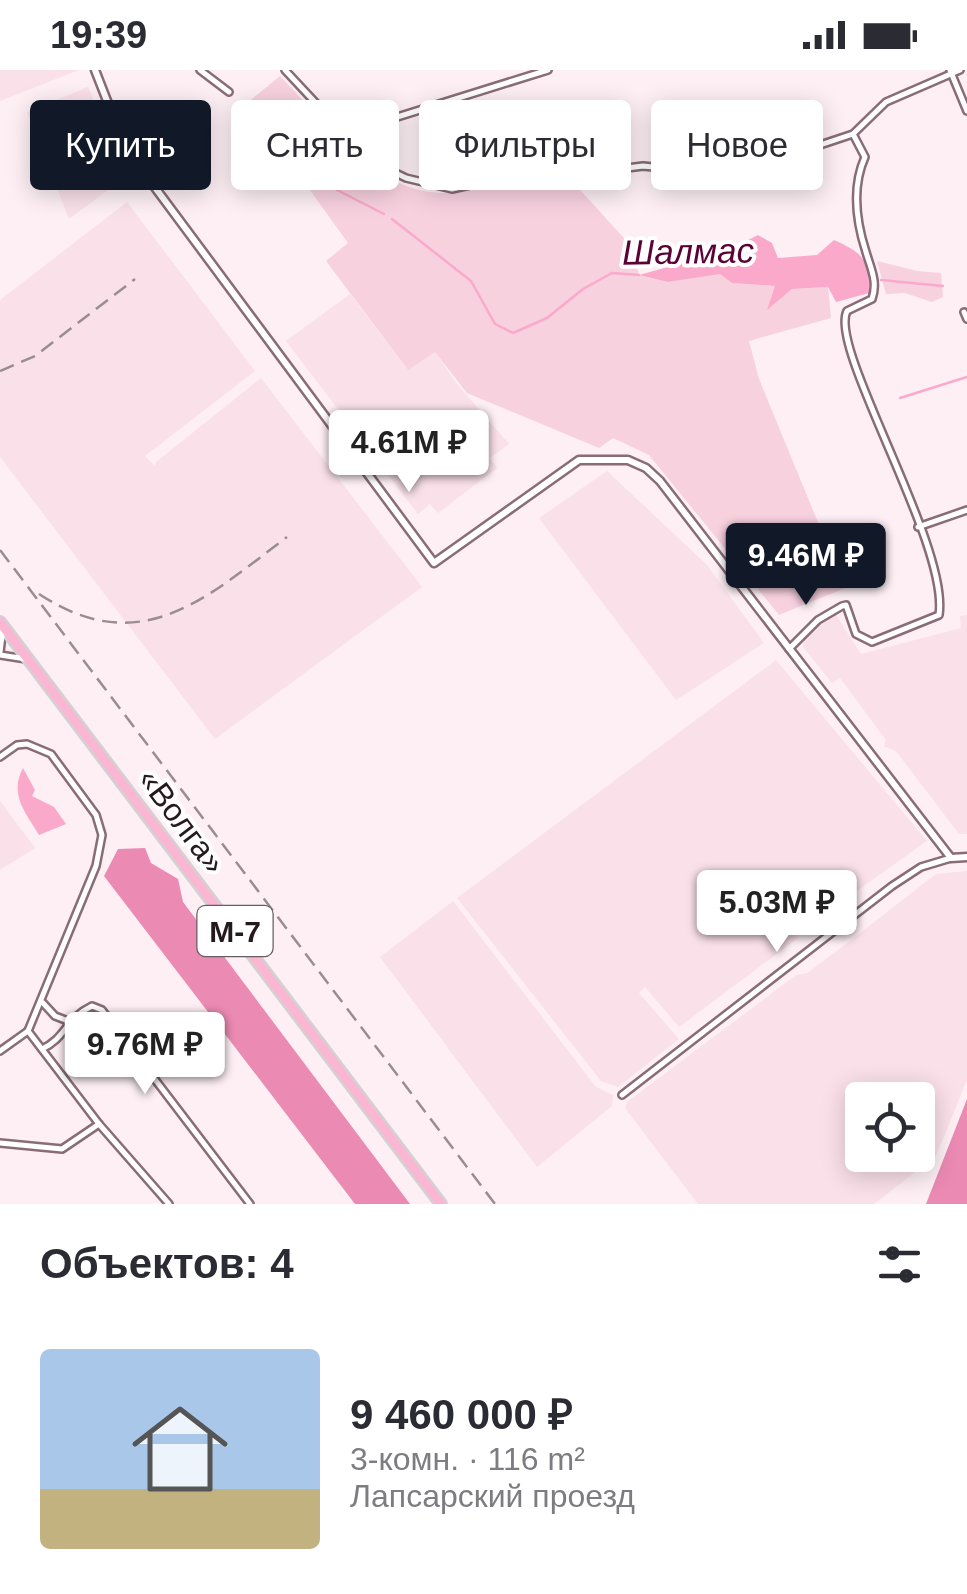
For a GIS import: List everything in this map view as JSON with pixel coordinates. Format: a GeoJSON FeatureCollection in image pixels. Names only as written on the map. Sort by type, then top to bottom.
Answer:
{"type":"FeatureCollection","features":[{"type":"Feature","properties":{"kind":"highway","name":"«Волга»"},"geometry":{"type":"LineString","coordinates":[[1,624],[441,1204]]}},
{"type":"Feature","properties":{"kind":"street"},"geometry":{"type":"LineString","coordinates":[[200,70],[229,92]]}},
{"type":"Feature","properties":{"kind":"street"},"geometry":{"type":"LineString","coordinates":[[285,70],[314,100]]}},
{"type":"Feature","properties":{"kind":"street"},"geometry":{"type":"LineString","coordinates":[[399,116],[548,70]]}},
{"type":"Feature","properties":{"kind":"street"},"geometry":{"type":"LineString","coordinates":[[399,175],[452,189],[557,166],[586,173],[643,166],[703,172],[752,168],[853,134],[886,102],[960,70]]}},
{"type":"Feature","properties":{"kind":"street"},"geometry":{"type":"LineString","coordinates":[[98,71],[111,110],[142,170],[434,563],[579,460],[628,460],[646,468],[660,481],[951,858]]}},
{"type":"Feature","properties":{"kind":"street"},"geometry":{"type":"LineString","coordinates":[[951,72],[967,111]]}},
{"type":"Feature","properties":{"kind":"street"},"geometry":{"type":"LineString","coordinates":[[789,649],[818,620],[846,605],[856,634],[869,642],[938,616],[939,584],[844,327],[847,311],[872,299],[874,292],[856,192],[865,157],[853,134]]}},
{"type":"Feature","properties":{"kind":"street"},"geometry":{"type":"LineString","coordinates":[[918,527],[967,510]]}},
{"type":"Feature","properties":{"kind":"street"},"geometry":{"type":"LineString","coordinates":[[0,653],[1,624]]}},
{"type":"Feature","properties":{"kind":"street"},"geometry":{"type":"LineString","coordinates":[[0,653],[15,642]]}},
{"type":"Feature","properties":{"kind":"street"},"geometry":{"type":"LineString","coordinates":[[0,653],[28,659]]}},
{"type":"Feature","properties":{"kind":"street"},"geometry":{"type":"LineString","coordinates":[[0,757],[17,745],[27,744],[51,754],[96,815],[102,835],[96,866],[42,1002],[28,1031],[0,1051]]}},
{"type":"Feature","properties":{"kind":"street"},"geometry":{"type":"LineString","coordinates":[[622,1095],[892,886],[922,867],[967,857]]}},
{"type":"Feature","properties":{"kind":"street"},"geometry":{"type":"LineString","coordinates":[[42,1002],[56,1016],[68,1021]]}},
{"type":"Feature","properties":{"kind":"street"},"geometry":{"type":"LineString","coordinates":[[42,1048],[58,1040],[68,1021],[92,1006],[102,1010],[250,1204]]}},
{"type":"Feature","properties":{"kind":"street"},"geometry":{"type":"LineString","coordinates":[[28,1031],[99,1124],[169,1204]]}},
{"type":"Feature","properties":{"kind":"street"},"geometry":{"type":"LineString","coordinates":[[0,1142],[62,1150],[99,1124]]}},
{"type":"Feature","properties":{"kind":"shaded area"},"geometry":{"type":"Polygon","coordinates":[[[0,70],[79,70],[0,101],[0,70]]]}},
{"type":"Feature","properties":{"kind":"shaded area"},"geometry":{"type":"Polygon","coordinates":[[[280,76],[302,100],[251,100],[280,76]]]}},
{"type":"Feature","properties":{"kind":"shaded area"},"geometry":{"type":"Polygon","coordinates":[[[88,87],[94,100],[56,100],[88,87]]]}},
{"type":"Feature","properties":{"kind":"shaded area"},"geometry":{"type":"Polygon","coordinates":[[[399,183],[419,190],[448,193],[580,190],[632,247],[639,275],[668,282],[721,273],[733,283],[776,286],[769,308],[792,289],[828,287],[831,318],[749,341],[759,379],[845,588],[779,615],[649,455],[613,438],[599,448],[467,393],[435,352],[408,370],[326,261],[348,243],[310,190],[399,190],[399,183]]]}},
{"type":"Feature","properties":{"kind":"shaded area"},"geometry":{"type":"Polygon","coordinates":[[[58,190],[108,190],[69,219],[58,190]]]}},
{"type":"Feature","properties":{"kind":"shaded area"},"geometry":{"type":"Polygon","coordinates":[[[127,202],[255,371],[145,456],[155,466],[261,378],[422,587],[215,739],[0,457],[0,300],[127,202]]]}},
{"type":"Feature","properties":{"kind":"shaded area"},"geometry":{"type":"Polygon","coordinates":[[[758,235],[772,243],[778,258],[817,255],[834,240],[844,245],[863,259],[869,293],[836,302],[828,287],[792,289],[767,310],[775,286],[732,283],[720,274],[668,282],[639,275],[682,263],[703,249],[716,256],[751,258],[746,241],[758,235]]]}},
{"type":"Feature","properties":{"kind":"shaded area"},"geometry":{"type":"Polygon","coordinates":[[[877,261],[941,273],[943,297],[932,302],[905,293],[886,294],[877,261]]]}},
{"type":"Feature","properties":{"kind":"shaded area"},"geometry":{"type":"Polygon","coordinates":[[[350,294],[407,369],[435,352],[456,383],[509,444],[490,458],[497,468],[438,513],[430,504],[418,514],[286,341],[350,294]]]}},
{"type":"Feature","properties":{"kind":"shaded area"},"geometry":{"type":"Polygon","coordinates":[[[607,471],[707,565],[764,643],[676,700],[539,518],[607,471]]]}},
{"type":"Feature","properties":{"kind":"shaded area"},"geometry":{"type":"Polygon","coordinates":[[[834,612],[861,654],[961,628],[960,616],[967,615],[967,834],[959,834],[896,751],[884,746],[886,740],[840,678],[832,683],[803,647],[806,633],[834,612]]]}},
{"type":"Feature","properties":{"kind":"shaded area"},"geometry":{"type":"Polygon","coordinates":[[[776,660],[927,841],[796,934],[798,938],[679,1027],[645,987],[639,993],[679,1039],[618,1087],[601,1081],[457,898],[776,660]]]}},
{"type":"Feature","properties":{"kind":"shaded area"},"geometry":{"type":"Polygon","coordinates":[[[23,768],[35,790],[32,796],[54,807],[66,824],[39,835],[18,795],[23,768]]]}},
{"type":"Feature","properties":{"kind":"shaded area"},"geometry":{"type":"Polygon","coordinates":[[[0,801],[35,848],[0,870],[0,801]]]}},
{"type":"Feature","properties":{"kind":"shaded area"},"geometry":{"type":"Polygon","coordinates":[[[145,848],[151,863],[178,879],[183,902],[410,1204],[355,1204],[104,876],[118,849],[145,848]]]}},
{"type":"Feature","properties":{"kind":"shaded area"},"geometry":{"type":"Polygon","coordinates":[[[967,871],[967,1080],[936,1156],[935,1082],[845,1082],[845,1172],[915,1172],[874,1204],[698,1204],[625,1108],[627,1102],[796,975],[807,973],[936,874],[967,871]]]}},
{"type":"Feature","properties":{"kind":"shaded area"},"geometry":{"type":"Polygon","coordinates":[[[453,901],[596,1087],[613,1095],[612,1106],[537,1167],[380,957],[453,901]]]}},
{"type":"Feature","properties":{"kind":"shaded area"},"geometry":{"type":"Polygon","coordinates":[[[967,1099],[967,1204],[926,1204],[967,1099]]]}},
{"type":"Feature","properties":{"kind":"waterway","name":"Шалмас"},"geometry":{"type":"LineString","coordinates":[[337,190],[384,214]]}},
{"type":"Feature","properties":{"kind":"waterway","name":"Шалмас"},"geometry":{"type":"LineString","coordinates":[[392,219],[471,281],[495,324],[513,333],[547,318],[583,289],[612,273],[639,275]]}},
{"type":"Feature","properties":{"kind":"waterway","name":"Шалмас"},"geometry":{"type":"LineString","coordinates":[[881,280],[943,286]]}},
{"type":"Feature","properties":{"kind":"waterway"},"geometry":{"type":"LineString","coordinates":[[900,398],[967,377]]}},
{"type":"Feature","properties":{"kind":"railway"},"geometry":{"type":"LineString","coordinates":[[0,371],[35,356],[135,279]]}},
{"type":"Feature","properties":{"kind":"railway"},"geometry":{"type":"LineString","coordinates":[[39,594],[76,613],[109,622],[141,621],[171,614],[200,600],[287,537]]}},
{"type":"Feature","properties":{"kind":"railway"},"geometry":{"type":"LineString","coordinates":[[0,550],[495,1204]]}}]}
